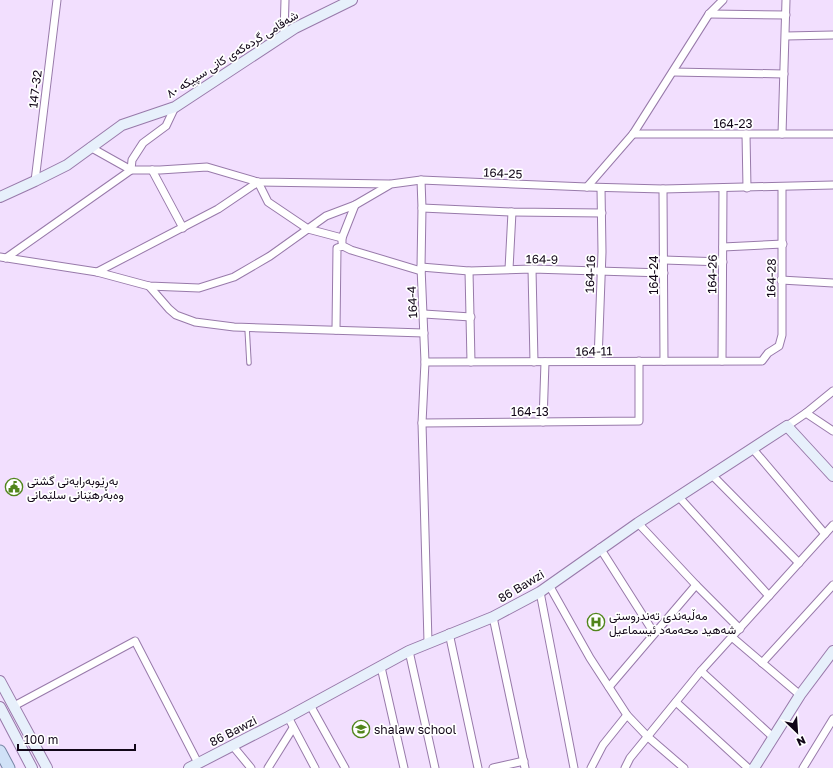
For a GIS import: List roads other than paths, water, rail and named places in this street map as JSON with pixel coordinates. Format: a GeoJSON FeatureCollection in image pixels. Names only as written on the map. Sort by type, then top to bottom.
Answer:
{"type":"FeatureCollection","features":[{"type":"Feature","properties":{"kind":"main road"},"geometry":{"type":"LineString","coordinates":[[0,751],[10,768]]}},
{"type":"Feature","properties":{"kind":"street","name":"147-32"},"geometry":{"type":"LineString","coordinates":[[35,181],[57,0]]}},
{"type":"Feature","properties":{"kind":"street"},"geometry":{"type":"LineString","coordinates":[[284,35],[285,0]]}},
{"type":"Feature","properties":{"kind":"street","name":"شەقامی گردەکەی کانی سپیکە ٨٠"},"geometry":{"type":"LineString","coordinates":[[0,197],[67,165],[122,125],[176,106],[284,35],[352,0]]}},
{"type":"Feature","properties":{"kind":"street"},"geometry":{"type":"LineString","coordinates":[[587,187],[633,134],[709,14],[724,0]]}},
{"type":"Feature","properties":{"kind":"street"},"geometry":{"type":"LineString","coordinates":[[782,134],[786,0]]}},
{"type":"Feature","properties":{"kind":"street"},"geometry":{"type":"LineString","coordinates":[[709,14],[786,15]]}},
{"type":"Feature","properties":{"kind":"street"},"geometry":{"type":"LineString","coordinates":[[786,36],[833,35]]}},
{"type":"Feature","properties":{"kind":"street"},"geometry":{"type":"LineString","coordinates":[[673,72],[784,74]]}},
{"type":"Feature","properties":{"kind":"street"},"geometry":{"type":"LineString","coordinates":[[131,170],[132,160],[143,143],[166,126],[176,106]]}},
{"type":"Feature","properties":{"kind":"street","name":"164-23"},"geometry":{"type":"LineString","coordinates":[[633,134],[833,134]]}},
{"type":"Feature","properties":{"kind":"street"},"geometry":{"type":"LineString","coordinates":[[746,134],[747,188]]}},
{"type":"Feature","properties":{"kind":"street"},"geometry":{"type":"LineString","coordinates":[[90,147],[131,170],[207,167],[258,182],[391,184]]}},
{"type":"Feature","properties":{"kind":"street"},"geometry":{"type":"LineString","coordinates":[[3,257],[131,170]]}},
{"type":"Feature","properties":{"kind":"street"},"geometry":{"type":"LineString","coordinates":[[152,170],[184,228]]}},
{"type":"Feature","properties":{"kind":"street","name":"164-25"},"geometry":{"type":"LineString","coordinates":[[150,286],[199,288],[234,276],[270,256],[326,216],[355,205],[391,184],[421,180],[601,188],[663,189],[782,188],[833,185]]}},
{"type":"Feature","properties":{"kind":"street","name":"164-4"},"geometry":{"type":"LineString","coordinates":[[421,180],[421,269],[425,362],[422,423],[428,642]]}},
{"type":"Feature","properties":{"kind":"street"},"geometry":{"type":"LineString","coordinates":[[97,272],[218,209],[258,182]]}},
{"type":"Feature","properties":{"kind":"street"},"geometry":{"type":"LineString","coordinates":[[258,182],[268,202],[308,229],[342,238]]}},
{"type":"Feature","properties":{"kind":"street","name":"164-16"},"geometry":{"type":"LineString","coordinates":[[598,361],[601,271],[601,188]]}},
{"type":"Feature","properties":{"kind":"street","name":"164-26"},"geometry":{"type":"LineString","coordinates":[[722,361],[723,188]]}},
{"type":"Feature","properties":{"kind":"street","name":"164-28"},"geometry":{"type":"LineString","coordinates":[[762,360],[768,353],[776,349],[781,342],[780,280],[783,244],[782,188]]}},
{"type":"Feature","properties":{"kind":"street","name":"164-24"},"geometry":{"type":"LineString","coordinates":[[663,189],[664,361]]}},
{"type":"Feature","properties":{"kind":"street"},"geometry":{"type":"LineString","coordinates":[[336,330],[337,248],[343,246],[342,238],[355,205]]}},
{"type":"Feature","properties":{"kind":"street"},"geometry":{"type":"LineString","coordinates":[[422,208],[512,212],[602,213]]}},
{"type":"Feature","properties":{"kind":"street"},"geometry":{"type":"LineString","coordinates":[[509,269],[512,212]]}},
{"type":"Feature","properties":{"kind":"street"},"geometry":{"type":"LineString","coordinates":[[723,247],[783,244]]}},
{"type":"Feature","properties":{"kind":"street","name":"164-9"},"geometry":{"type":"LineString","coordinates":[[343,246],[351,250],[421,269],[469,272],[532,269],[664,273]]}},
{"type":"Feature","properties":{"kind":"street"},"geometry":{"type":"LineString","coordinates":[[3,257],[97,272],[150,286],[169,310],[184,319],[208,324],[247,327],[424,333]]}},
{"type":"Feature","properties":{"kind":"street"},"geometry":{"type":"LineString","coordinates":[[664,260],[723,262]]}},
{"type":"Feature","properties":{"kind":"street"},"geometry":{"type":"LineString","coordinates":[[532,269],[534,362]]}},
{"type":"Feature","properties":{"kind":"street"},"geometry":{"type":"LineString","coordinates":[[469,272],[471,362]]}},
{"type":"Feature","properties":{"kind":"street"},"geometry":{"type":"LineString","coordinates":[[780,280],[833,283]]}},
{"type":"Feature","properties":{"kind":"street"},"geometry":{"type":"LineString","coordinates":[[424,314],[471,317]]}},
{"type":"Feature","properties":{"kind":"street","name":"164-11"},"geometry":{"type":"LineString","coordinates":[[425,362],[762,360]]}},
{"type":"Feature","properties":{"kind":"street","name":"164-13"},"geometry":{"type":"LineString","coordinates":[[422,423],[639,421],[639,361]]}},
{"type":"Feature","properties":{"kind":"street"},"geometry":{"type":"LineString","coordinates":[[543,422],[545,362]]}},
{"type":"Feature","properties":{"kind":"street"},"geometry":{"type":"LineString","coordinates":[[833,391],[806,414],[787,426],[833,476]]}},
{"type":"Feature","properties":{"kind":"street"},"geometry":{"type":"LineString","coordinates":[[806,414],[833,431]]}},
{"type":"Feature","properties":{"kind":"street","name":"86 Bawzi"},"geometry":{"type":"LineString","coordinates":[[193,766],[288,717],[409,651],[428,642],[494,617],[540,592],[600,548],[711,474],[787,426]]}},
{"type":"Feature","properties":{"kind":"street"},"geometry":{"type":"LineString","coordinates":[[752,448],[825,534]]}},
{"type":"Feature","properties":{"kind":"street"},"geometry":{"type":"LineString","coordinates":[[711,474],[799,563]]}},
{"type":"Feature","properties":{"kind":"street"},"geometry":{"type":"LineString","coordinates":[[678,496],[769,596]]}},
{"type":"Feature","properties":{"kind":"street"},"geometry":{"type":"LineString","coordinates":[[638,523],[696,586],[740,629]]}},
{"type":"Feature","properties":{"kind":"street"},"geometry":{"type":"LineString","coordinates":[[625,768],[630,758],[701,671],[733,638],[833,525]]}},
{"type":"Feature","properties":{"kind":"street"},"geometry":{"type":"LineString","coordinates":[[600,548],[654,633]]}},
{"type":"Feature","properties":{"kind":"street"},"geometry":{"type":"LineString","coordinates":[[762,663],[833,584]]}},
{"type":"Feature","properties":{"kind":"street"},"geometry":{"type":"LineString","coordinates":[[549,585],[627,715],[648,737],[684,768]]}},
{"type":"Feature","properties":{"kind":"street"},"geometry":{"type":"LineString","coordinates":[[609,687],[696,586]]}},
{"type":"Feature","properties":{"kind":"street"},"geometry":{"type":"LineString","coordinates":[[540,592],[574,768]]}},
{"type":"Feature","properties":{"kind":"street"},"geometry":{"type":"LineString","coordinates":[[493,768],[525,764],[494,617]]}},
{"type":"Feature","properties":{"kind":"street"},"geometry":{"type":"LineString","coordinates":[[449,634],[478,768]]}},
{"type":"Feature","properties":{"kind":"street"},"geometry":{"type":"LineString","coordinates":[[733,638],[800,695]]}},
{"type":"Feature","properties":{"kind":"street"},"geometry":{"type":"LineString","coordinates":[[14,706],[135,641],[193,766]]}},
{"type":"Feature","properties":{"kind":"street"},"geometry":{"type":"LineString","coordinates":[[409,651],[435,768]]}},
{"type":"Feature","properties":{"kind":"street"},"geometry":{"type":"LineString","coordinates":[[754,768],[800,695],[833,651]]}},
{"type":"Feature","properties":{"kind":"street"},"geometry":{"type":"LineString","coordinates":[[381,667],[404,768]]}},
{"type":"Feature","properties":{"kind":"street"},"geometry":{"type":"LineString","coordinates":[[701,671],[773,737]]}},
{"type":"Feature","properties":{"kind":"street"},"geometry":{"type":"LineString","coordinates":[[0,681],[47,768]]}},
{"type":"Feature","properties":{"kind":"street"},"geometry":{"type":"LineString","coordinates":[[676,702],[748,768]]}},
{"type":"Feature","properties":{"kind":"street"},"geometry":{"type":"LineString","coordinates":[[310,705],[345,768]]}},
{"type":"Feature","properties":{"kind":"street"},"geometry":{"type":"LineString","coordinates":[[0,707],[32,768]]}},
{"type":"Feature","properties":{"kind":"street"},"geometry":{"type":"LineString","coordinates":[[592,768],[603,745],[627,715]]}},
{"type":"Feature","properties":{"kind":"street"},"geometry":{"type":"LineString","coordinates":[[288,717],[315,768]]}},
{"type":"Feature","properties":{"kind":"street"},"geometry":{"type":"LineString","coordinates":[[803,768],[833,719]]}},
{"type":"Feature","properties":{"kind":"street"},"geometry":{"type":"LineString","coordinates":[[268,768],[293,728]]}},
{"type":"Feature","properties":{"kind":"street"},"geometry":{"type":"LineString","coordinates":[[232,745],[251,768]]}},
{"type":"Feature","properties":{"kind":"lane"},"geometry":{"type":"LineString","coordinates":[[247,327],[249,363]]}},
{"type":"Feature","properties":{"kind":"place","name":"بەڕێوبەرایەتی گشتی وەبەرهێنانی سلێمانی"},"geometry":{"type":"Point","coordinates":[14,487]}},
{"type":"Feature","properties":{"kind":"place","name":"مەڵبەندی تەندروستی شەهید محەمەد ئیسماعیل"},"geometry":{"type":"Point","coordinates":[596,622]}},
{"type":"Feature","properties":{"kind":"place","name":"shalaw school"},"geometry":{"type":"Point","coordinates":[361,729]}}]}
